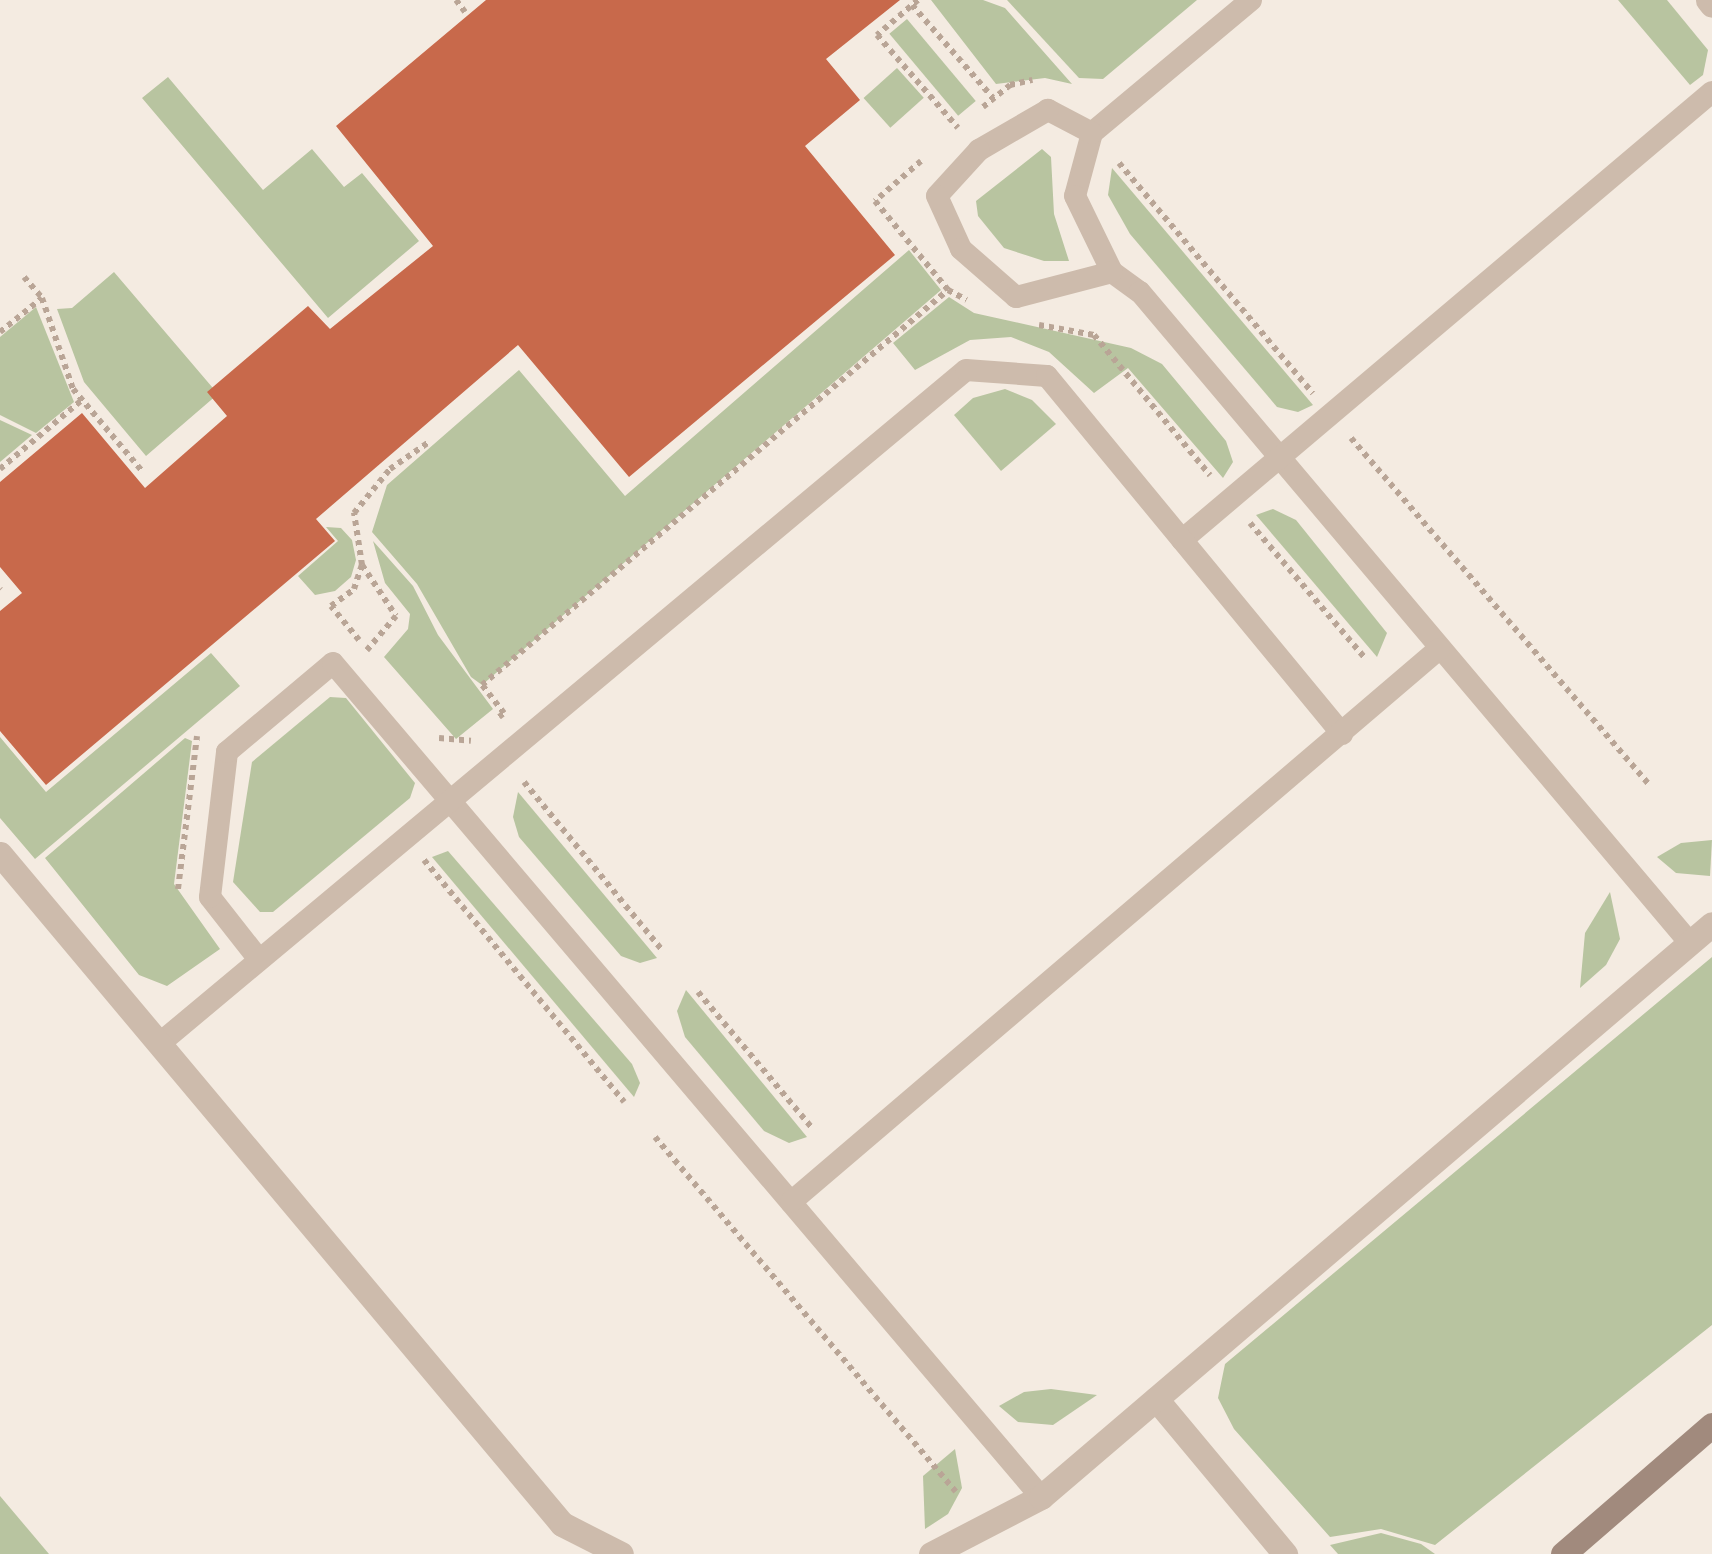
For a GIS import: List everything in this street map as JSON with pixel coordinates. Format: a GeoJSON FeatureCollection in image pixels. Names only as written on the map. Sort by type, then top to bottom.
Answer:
{"type":"FeatureCollection","features":[{"type":"Feature","properties":{"kind":"main road"},"geometry":{"type":"LineString","coordinates":[[1578,1549],[1712,1426]]}},
{"type":"Feature","properties":{"kind":"street"},"geometry":{"type":"LineString","coordinates":[[0,854],[562,1524],[621,1554]]}},
{"type":"Feature","properties":{"kind":"street"},"geometry":{"type":"LineString","coordinates":[[931,1554],[1041,1497],[1712,924]]}},
{"type":"Feature","properties":{"kind":"street"},"geometry":{"type":"LineString","coordinates":[[1156,1399],[1286,1554]]}},
{"type":"Feature","properties":{"kind":"lane"},"geometry":{"type":"LineString","coordinates":[[1251,0],[1092,133],[1075,196],[1112,272],[1140,292],[1276,458],[1690,943]]}},
{"type":"Feature","properties":{"kind":"lane"},"geometry":{"type":"LineString","coordinates":[[1182,540],[1712,92]]}},
{"type":"Feature","properties":{"kind":"lane"},"geometry":{"type":"LineString","coordinates":[[1092,133],[1048,110],[980,150],[937,196],[961,248],[1016,297],[1112,272]]}},
{"type":"Feature","properties":{"kind":"lane"},"geometry":{"type":"LineString","coordinates":[[159,1044],[966,370],[1047,376],[1342,734]]}},
{"type":"Feature","properties":{"kind":"lane"},"geometry":{"type":"LineString","coordinates":[[791,1202],[1439,650]]}},
{"type":"Feature","properties":{"kind":"lane"},"geometry":{"type":"LineString","coordinates":[[258,958],[210,897],[227,752],[333,663],[1041,1497]]}},
{"type":"Feature","properties":{"kind":"path"},"geometry":{"type":"LineString","coordinates":[[456,0],[465,12]]}},
{"type":"Feature","properties":{"kind":"path"},"geometry":{"type":"LineString","coordinates":[[958,128],[877,34],[915,2],[993,98]]}},
{"type":"Feature","properties":{"kind":"path"},"geometry":{"type":"LineString","coordinates":[[1119,164],[1317,398]]}},
{"type":"Feature","properties":{"kind":"path"},"geometry":{"type":"LineString","coordinates":[[875,202],[948,290],[984,309]]}},
{"type":"Feature","properties":{"kind":"path"},"geometry":{"type":"LineString","coordinates":[[24,277],[42,298],[82,400],[143,472]]}},
{"type":"Feature","properties":{"kind":"path"},"geometry":{"type":"LineString","coordinates":[[493,722],[504,713],[482,684],[948,290]]}},
{"type":"Feature","properties":{"kind":"path"},"geometry":{"type":"LineString","coordinates":[[0,332],[42,298]]}},
{"type":"Feature","properties":{"kind":"path"},"geometry":{"type":"LineString","coordinates":[[1020,322],[1094,335],[1217,484]]}},
{"type":"Feature","properties":{"kind":"path"},"geometry":{"type":"LineString","coordinates":[[0,468],[82,400]]}},
{"type":"Feature","properties":{"kind":"path"},"geometry":{"type":"LineString","coordinates":[[1351,438],[1649,785]]}},
{"type":"Feature","properties":{"kind":"path"},"geometry":{"type":"LineString","coordinates":[[367,650],[396,616],[362,565],[354,513],[390,469],[429,442]]}},
{"type":"Feature","properties":{"kind":"path"},"geometry":{"type":"LineString","coordinates":[[1250,524],[1365,658]]}},
{"type":"Feature","properties":{"kind":"path"},"geometry":{"type":"LineString","coordinates":[[331,606],[354,588],[362,565]]}},
{"type":"Feature","properties":{"kind":"path"},"geometry":{"type":"LineString","coordinates":[[442,741],[471,741],[482,732]]}},
{"type":"Feature","properties":{"kind":"path"},"geometry":{"type":"LineString","coordinates":[[524,782],[662,950]]}},
{"type":"Feature","properties":{"kind":"path"},"geometry":{"type":"LineString","coordinates":[[424,860],[624,1102]]}},
{"type":"Feature","properties":{"kind":"path"},"geometry":{"type":"LineString","coordinates":[[698,992],[812,1128]]}},
{"type":"Feature","properties":{"kind":"path"},"geometry":{"type":"LineString","coordinates":[[654,1136],[956,1492]]}},
{"type":"Feature","properties":{"kind":"green space"},"geometry":{"type":"Polygon","coordinates":[[[931,0],[983,0],[1005,8],[1072,84],[1045,78],[996,84],[931,0]]]}},
{"type":"Feature","properties":{"kind":"green space"},"geometry":{"type":"Polygon","coordinates":[[[1007,0],[1197,0],[1103,79],[1079,78],[1007,0]]]}},
{"type":"Feature","properties":{"kind":"green space"},"geometry":{"type":"Polygon","coordinates":[[[1618,0],[1667,0],[1708,50],[1703,75],[1690,85],[1618,0]]]}},
{"type":"Feature","properties":{"kind":"green space"},"geometry":{"type":"Polygon","coordinates":[[[907,19],[976,101],[958,116],[889,34],[907,19]]]}},
{"type":"Feature","properties":{"kind":"green space"},"geometry":{"type":"Polygon","coordinates":[[[897,68],[924,98],[890,128],[864,98],[897,68]]]}},
{"type":"Feature","properties":{"kind":"green space"},"geometry":{"type":"Polygon","coordinates":[[[168,77],[263,190],[312,149],[344,187],[362,173],[419,241],[328,318],[142,98],[168,77]]]}},
{"type":"Feature","properties":{"kind":"green space"},"geometry":{"type":"Polygon","coordinates":[[[1042,149],[1051,157],[1054,214],[1069,261],[1044,261],[1004,248],[978,216],[976,201],[1042,149]]]}},
{"type":"Feature","properties":{"kind":"green space"},"geometry":{"type":"Polygon","coordinates":[[[1112,168],[1313,405],[1298,412],[1277,407],[1130,234],[1108,195],[1112,168]]]}},
{"type":"Feature","properties":{"kind":"green space"},"geometry":{"type":"Polygon","coordinates":[[[909,250],[941,290],[482,685],[471,677],[417,584],[372,532],[387,485],[519,370],[625,496],[909,250]]]}},
{"type":"Feature","properties":{"kind":"green space"},"geometry":{"type":"Polygon","coordinates":[[[114,272],[218,394],[146,456],[84,382],[57,309],[72,308],[114,272]]]}},
{"type":"Feature","properties":{"kind":"green space"},"geometry":{"type":"Polygon","coordinates":[[[949,297],[974,313],[1131,348],[1162,364],[1226,441],[1233,462],[1223,478],[1128,368],[1094,393],[1049,352],[1011,337],[970,340],[915,370],[893,343],[949,297]]]}},
{"type":"Feature","properties":{"kind":"green space"},"geometry":{"type":"Polygon","coordinates":[[[36,307],[74,402],[36,433],[0,415],[0,337],[36,307]]]}},
{"type":"Feature","properties":{"kind":"green space"},"geometry":{"type":"Polygon","coordinates":[[[1005,389],[1032,400],[1056,424],[1001,471],[954,415],[973,398],[1005,389]]]}},
{"type":"Feature","properties":{"kind":"green space"},"geometry":{"type":"Polygon","coordinates":[[[0,420],[32,435],[0,462],[0,420]]]}},
{"type":"Feature","properties":{"kind":"green space"},"geometry":{"type":"Polygon","coordinates":[[[1273,509],[1296,520],[1387,633],[1377,657],[1256,515],[1273,509]]]}},
{"type":"Feature","properties":{"kind":"green space"},"geometry":{"type":"Polygon","coordinates":[[[326,527],[341,528],[352,540],[356,560],[351,577],[335,591],[315,595],[298,576],[338,541],[326,527]]]}},
{"type":"Feature","properties":{"kind":"green space"},"geometry":{"type":"Polygon","coordinates":[[[373,541],[413,586],[438,635],[493,709],[456,739],[384,657],[408,629],[410,614],[385,583],[373,541]]]}},
{"type":"Feature","properties":{"kind":"green space"},"geometry":{"type":"Polygon","coordinates":[[[211,653],[240,686],[35,859],[0,818],[0,737],[46,792],[211,653]]]}},
{"type":"Feature","properties":{"kind":"green space"},"geometry":{"type":"Polygon","coordinates":[[[330,697],[346,698],[415,783],[410,798],[273,912],[260,912],[233,882],[252,762],[330,697]]]}},
{"type":"Feature","properties":{"kind":"green space"},"geometry":{"type":"Polygon","coordinates":[[[185,738],[192,741],[174,884],[220,949],[167,986],[139,975],[45,858],[185,738]]]}},
{"type":"Feature","properties":{"kind":"green space"},"geometry":{"type":"Polygon","coordinates":[[[518,792],[657,958],[640,963],[621,956],[519,837],[513,817],[518,792]]]}},
{"type":"Feature","properties":{"kind":"green space"},"geometry":{"type":"Polygon","coordinates":[[[1712,840],[1710,876],[1676,873],[1657,857],[1681,843],[1712,840]]]}},
{"type":"Feature","properties":{"kind":"green space"},"geometry":{"type":"Polygon","coordinates":[[[448,851],[632,1064],[640,1083],[634,1097],[432,857],[448,851]]]}},
{"type":"Feature","properties":{"kind":"green space"},"geometry":{"type":"Polygon","coordinates":[[[1610,892],[1620,939],[1606,965],[1580,988],[1585,933],[1610,892]]]}},
{"type":"Feature","properties":{"kind":"green space"},"geometry":{"type":"Polygon","coordinates":[[[1712,957],[1712,1325],[1435,1545],[1381,1529],[1330,1537],[1234,1429],[1218,1398],[1225,1364],[1712,957]]]}},
{"type":"Feature","properties":{"kind":"green space"},"geometry":{"type":"Polygon","coordinates":[[[686,990],[807,1137],[789,1143],[764,1131],[685,1037],[677,1011],[686,990]]]}},
{"type":"Feature","properties":{"kind":"green space"},"geometry":{"type":"Polygon","coordinates":[[[1051,1389],[1097,1395],[1053,1425],[1018,1422],[999,1406],[1024,1392],[1051,1389]]]}},
{"type":"Feature","properties":{"kind":"green space"},"geometry":{"type":"Polygon","coordinates":[[[955,1449],[962,1488],[948,1514],[925,1529],[923,1476],[955,1449]]]}},
{"type":"Feature","properties":{"kind":"green space"},"geometry":{"type":"Polygon","coordinates":[[[0,1496],[49,1554],[0,1554],[0,1496]]]}},
{"type":"Feature","properties":{"kind":"green space"},"geometry":{"type":"Polygon","coordinates":[[[1381,1533],[1421,1544],[1435,1554],[1338,1554],[1330,1545],[1381,1533]]]}},
{"type":"Feature","properties":{"kind":"building"},"geometry":{"type":"Polygon","coordinates":[[[486,0],[900,0],[826,59],[860,100],[805,146],[895,255],[629,477],[518,345],[316,519],[335,541],[46,785],[0,731],[0,611],[22,593],[0,567],[0,482],[82,413],[145,488],[227,416],[207,392],[308,306],[330,329],[433,246],[336,126],[486,0]]]}}]}
